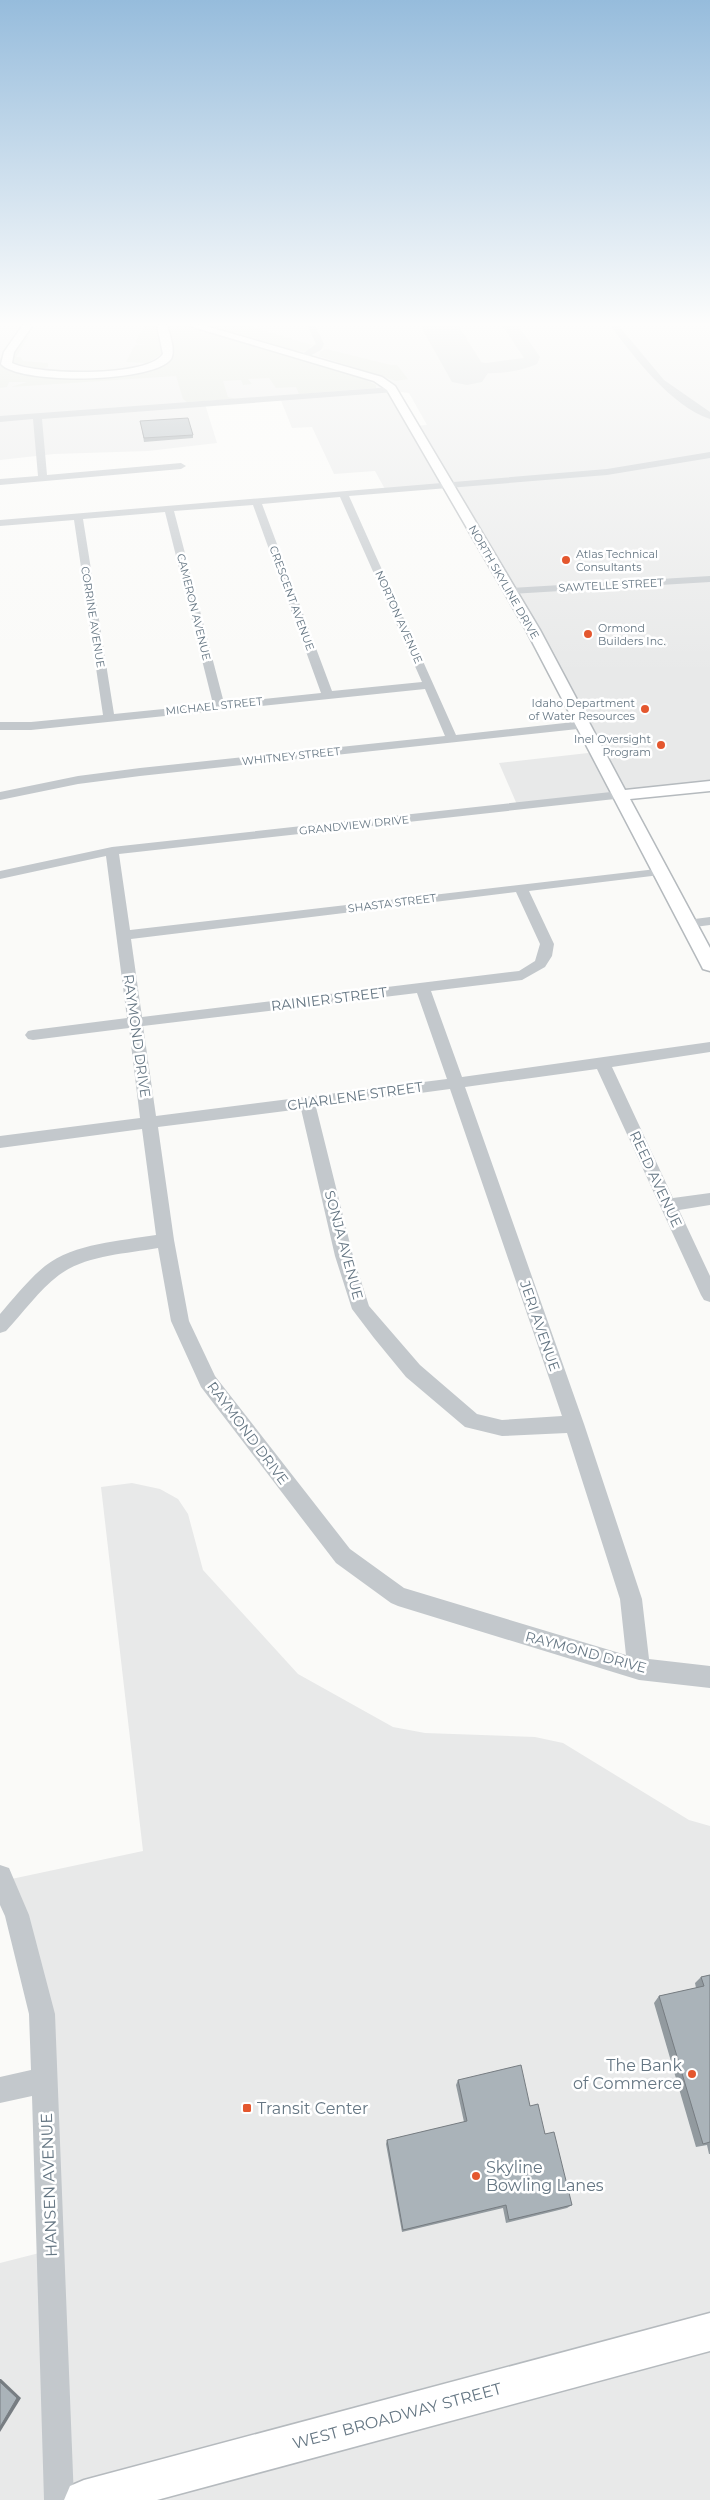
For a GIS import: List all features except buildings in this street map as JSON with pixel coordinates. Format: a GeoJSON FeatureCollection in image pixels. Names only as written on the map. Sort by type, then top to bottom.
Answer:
{"type":"FeatureCollection","features":[{"type":"Feature","properties":{"kind":"main road","name":"NORTH SKYLINE DRIVE"},"geometry":{"type":"LineString","coordinates":[[423,442],[511,591],[710,965]]}},
{"type":"Feature","properties":{"kind":"main road","name":"GRANDVIEW DRIVE"},"geometry":{"type":"LineString","coordinates":[[620,795],[710,786]]}},
{"type":"Feature","properties":{"kind":"main road","name":"WEST BROADWAY STREET"},"geometry":{"type":"LineString","coordinates":[[84,2500],[710,2332]]}},
{"type":"Feature","properties":{"kind":"street"},"geometry":{"type":"LineString","coordinates":[[40,442],[44,478]]}},
{"type":"Feature","properties":{"kind":"street"},"geometry":{"type":"LineString","coordinates":[[0,523],[607,472],[710,455]]}},
{"type":"Feature","properties":{"kind":"street"},"geometry":{"type":"LineString","coordinates":[[0,482],[181,466]]}},
{"type":"Feature","properties":{"kind":"street","name":"NORTON AVENUE"},"geometry":{"type":"LineString","coordinates":[[344,495],[452,739]]}},
{"type":"Feature","properties":{"kind":"street","name":"CRESCENT AVENUE"},"geometry":{"type":"LineString","coordinates":[[257,502],[327,694]]}},
{"type":"Feature","properties":{"kind":"street","name":"CAMERON AVENUE"},"geometry":{"type":"LineString","coordinates":[[168,509],[219,706]]}},
{"type":"Feature","properties":{"kind":"street","name":"CORRINE AVENUE"},"geometry":{"type":"LineString","coordinates":[[78,516],[108,717]]}},
{"type":"Feature","properties":{"kind":"street","name":"SAWTELLE STREET"},"geometry":{"type":"LineString","coordinates":[[511,591],[710,579]]}},
{"type":"Feature","properties":{"kind":"street","name":"MICHAEL STREET"},"geometry":{"type":"LineString","coordinates":[[0,726],[31,726],[428,685]]}},
{"type":"Feature","properties":{"kind":"street","name":"WHITNEY STREET"},"geometry":{"type":"LineString","coordinates":[[0,796],[87,779],[583,726]]}},
{"type":"Feature","properties":{"kind":"street","name":"GRANDVIEW DRIVE"},"geometry":{"type":"LineString","coordinates":[[2,871],[112,851],[620,795]]}},
{"type":"Feature","properties":{"kind":"street","name":"RAYMOND DRIVE"},"geometry":{"type":"LineString","coordinates":[[112,851],[165,1240],[180,1321],[208,1381],[343,1556],[398,1596],[639,1669],[710,1677]]}},
{"type":"Feature","properties":{"kind":"street","name":"SHASTA STREET"},"geometry":{"type":"LineString","coordinates":[[124,935],[660,871]]}},
{"type":"Feature","properties":{"kind":"street","name":"RAINIER STREET"},"geometry":{"type":"LineString","coordinates":[[33,1035],[522,975],[540,967],[546,954],[547,944],[521,888]]}},
{"type":"Feature","properties":{"kind":"street"},"geometry":{"type":"LineString","coordinates":[[688,924],[710,921]]}},
{"type":"Feature","properties":{"kind":"street","name":"JERI AVENUE"},"geometry":{"type":"LineString","coordinates":[[423,988],[574,1424],[631,1599],[639,1669]]}},
{"type":"Feature","properties":{"kind":"street","name":"CHARLENE STREET"},"geometry":{"type":"LineString","coordinates":[[0,1142],[456,1083],[710,1046]]}},
{"type":"Feature","properties":{"kind":"street","name":"REED AVENUE"},"geometry":{"type":"LineString","coordinates":[[602,1062],[710,1295]]}},
{"type":"Feature","properties":{"kind":"street","name":"SONJA AVENUE"},"geometry":{"type":"LineString","coordinates":[[307,1102],[344,1256],[361,1309],[380,1333],[413,1371],[472,1421],[502,1428],[574,1424]]}},
{"type":"Feature","properties":{"kind":"street"},"geometry":{"type":"LineString","coordinates":[[669,1205],[710,1199]]}},
{"type":"Feature","properties":{"kind":"street"},"geometry":{"type":"LineString","coordinates":[[0,1326],[53,1270],[67,1262],[86,1255],[165,1240]]}},
{"type":"Feature","properties":{"kind":"street","name":"HANSEN AVENUE"},"geometry":{"type":"LineString","coordinates":[[0,1876],[16,1915],[42,2014],[59,2500]]}},
{"type":"Feature","properties":{"kind":"street"},"geometry":{"type":"LineString","coordinates":[[0,2090],[45,2080]]}},
{"type":"Feature","properties":{"kind":"shaded area"},"geometry":{"type":"Polygon","coordinates":[[[0,442],[217,443],[148,451],[54,454],[0,460],[0,442]]]}},
{"type":"Feature","properties":{"kind":"shaded area"},"geometry":{"type":"Polygon","coordinates":[[[319,442],[710,442],[710,786],[518,807],[499,763],[597,752],[449,486],[386,491],[375,471],[334,474],[319,442]]]}},
{"type":"Feature","properties":{"kind":"shaded area"},"geometry":{"type":"Polygon","coordinates":[[[132,1483],[160,1489],[178,1499],[188,1514],[203,1570],[298,1674],[393,1727],[425,1733],[535,1737],[563,1743],[689,1820],[710,1826],[710,2500],[0,2500],[0,2263],[51,2250],[42,2014],[2,1881],[143,1851],[101,1487],[132,1483]]]}},
{"type":"Feature","properties":{"kind":"place","name":"Atlas Technical Consultants"},"geometry":{"type":"Point","coordinates":[566,560]}},
{"type":"Feature","properties":{"kind":"place","name":"Ormond Builders Inc."},"geometry":{"type":"Point","coordinates":[588,634]}},
{"type":"Feature","properties":{"kind":"place","name":"Idaho Department of Water Resources"},"geometry":{"type":"Point","coordinates":[645,709]}},
{"type":"Feature","properties":{"kind":"place","name":"Inel Oversight Program"},"geometry":{"type":"Point","coordinates":[661,745]}},
{"type":"Feature","properties":{"kind":"place","name":"The Bank of Commerce"},"geometry":{"type":"Point","coordinates":[692,2074]}},
{"type":"Feature","properties":{"kind":"place","name":"Transit Center"},"geometry":{"type":"Point","coordinates":[247,2108]}},
{"type":"Feature","properties":{"kind":"place","name":"Skyline Bowling Lanes"},"geometry":{"type":"Point","coordinates":[476,2176]}}]}
